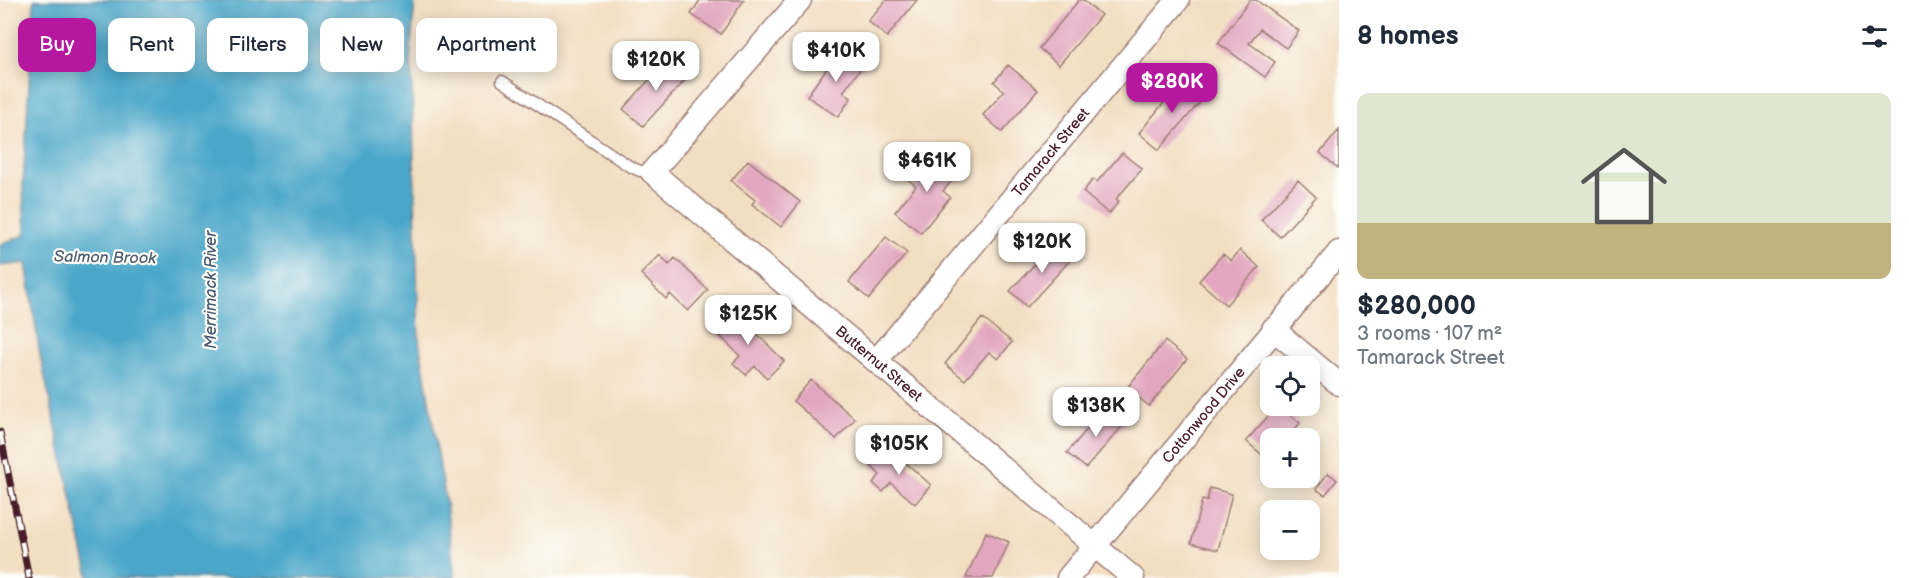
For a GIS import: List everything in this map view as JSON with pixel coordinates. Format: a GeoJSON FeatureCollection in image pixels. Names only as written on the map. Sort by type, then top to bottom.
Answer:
{"type":"FeatureCollection","features":[{"type":"Feature","properties":{"kind":"street"},"geometry":{"type":"LineString","coordinates":[[652,172],[800,0]]}},
{"type":"Feature","properties":{"kind":"street","name":"Tamarack Street"},"geometry":{"type":"LineString","coordinates":[[876,361],[1166,4]]}},
{"type":"Feature","properties":{"kind":"street","name":"Butternut Street"},"geometry":{"type":"LineString","coordinates":[[652,172],[1133,578]]}},
{"type":"Feature","properties":{"kind":"street","name":"Cottonwood Drive"},"geometry":{"type":"LineString","coordinates":[[1068,578],[1339,252]]}},
{"type":"Feature","properties":{"kind":"street"},"geometry":{"type":"LineString","coordinates":[[1273,329],[1339,384]]}},
{"type":"Feature","properties":{"kind":"lane"},"geometry":{"type":"LineString","coordinates":[[502,81],[629,166],[640,171],[652,172]]}},
{"type":"Feature","properties":{"kind":"water"},"geometry":{"type":"Polygon","coordinates":[[[34,0],[415,0],[411,48],[419,340],[446,502],[455,578],[89,578],[40,355],[26,263],[0,266],[0,244],[25,235],[23,185],[30,72],[96,72],[96,18],[33,18],[34,0]]]}},
{"type":"Feature","properties":{"kind":"building"},"geometry":{"type":"Polygon","coordinates":[[[700,0],[744,0],[721,34],[691,14],[700,0]]]}},
{"type":"Feature","properties":{"kind":"building"},"geometry":{"type":"Polygon","coordinates":[[[886,0],[917,0],[887,37],[868,21],[886,0]]]}},
{"type":"Feature","properties":{"kind":"building"},"geometry":{"type":"Polygon","coordinates":[[[1079,0],[1083,0],[1101,15],[1059,65],[1039,48],[1079,0]]]}},
{"type":"Feature","properties":{"kind":"building"},"geometry":{"type":"Polygon","coordinates":[[[1250,0],[1256,0],[1299,31],[1286,48],[1260,29],[1249,43],[1275,62],[1265,77],[1218,43],[1250,0]]]}},
{"type":"Feature","properties":{"kind":"building"},"geometry":{"type":"Polygon","coordinates":[[[841,48],[864,64],[843,92],[851,98],[838,117],[807,96],[841,48]]]}},
{"type":"Feature","properties":{"kind":"building"},"geometry":{"type":"Polygon","coordinates":[[[669,58],[689,76],[643,126],[623,109],[669,58]]]}},
{"type":"Feature","properties":{"kind":"building"},"geometry":{"type":"Polygon","coordinates":[[[1008,65],[1038,90],[1002,132],[983,115],[1004,91],[994,82],[1008,65]]]}},
{"type":"Feature","properties":{"kind":"building"},"geometry":{"type":"Polygon","coordinates":[[[1185,77],[1206,95],[1159,150],[1139,133],[1185,77]]]}},
{"type":"Feature","properties":{"kind":"building"},"geometry":{"type":"Polygon","coordinates":[[[1339,130],[1339,169],[1320,153],[1339,130]]]}},
{"type":"Feature","properties":{"kind":"building"},"geometry":{"type":"Polygon","coordinates":[[[1122,153],[1142,169],[1116,199],[1119,201],[1109,214],[1083,192],[1093,179],[1097,182],[1122,153]]]}},
{"type":"Feature","properties":{"kind":"building"},"geometry":{"type":"Polygon","coordinates":[[[925,156],[934,164],[939,157],[959,173],[943,191],[950,197],[921,233],[895,212],[916,186],[906,178],[925,156]]]}},
{"type":"Feature","properties":{"kind":"building"},"geometry":{"type":"Polygon","coordinates":[[[748,160],[800,202],[781,227],[752,204],[755,200],[731,181],[748,160]]]}},
{"type":"Feature","properties":{"kind":"building"},"geometry":{"type":"Polygon","coordinates":[[[1298,180],[1316,197],[1280,237],[1261,220],[1298,180]]]}},
{"type":"Feature","properties":{"kind":"building"},"geometry":{"type":"Polygon","coordinates":[[[886,237],[907,253],[869,299],[849,282],[886,237]]]}},
{"type":"Feature","properties":{"kind":"building"},"geometry":{"type":"Polygon","coordinates":[[[1056,241],[1073,257],[1027,307],[1010,291],[1056,241]]]}},
{"type":"Feature","properties":{"kind":"building"},"geometry":{"type":"Polygon","coordinates":[[[1240,250],[1259,267],[1226,305],[1199,281],[1223,254],[1231,261],[1240,250]]]}},
{"type":"Feature","properties":{"kind":"building"},"geometry":{"type":"Polygon","coordinates":[[[660,255],[669,265],[675,258],[708,290],[688,311],[670,294],[666,299],[641,274],[660,255]]]}},
{"type":"Feature","properties":{"kind":"building"},"geometry":{"type":"Polygon","coordinates":[[[734,311],[784,361],[767,378],[755,366],[746,375],[733,363],[740,356],[714,330],[734,311]]]}},
{"type":"Feature","properties":{"kind":"building"},"geometry":{"type":"Polygon","coordinates":[[[982,318],[1012,342],[998,359],[989,352],[965,380],[945,364],[982,318]]]}},
{"type":"Feature","properties":{"kind":"building"},"geometry":{"type":"Polygon","coordinates":[[[1165,341],[1187,359],[1149,406],[1127,388],[1165,341]]]}},
{"type":"Feature","properties":{"kind":"building"},"geometry":{"type":"Polygon","coordinates":[[[811,380],[855,419],[836,439],[793,401],[811,380]]]}},
{"type":"Feature","properties":{"kind":"building"},"geometry":{"type":"Polygon","coordinates":[[[1106,407],[1125,423],[1086,468],[1067,453],[1106,407]]]}},
{"type":"Feature","properties":{"kind":"building"},"geometry":{"type":"Polygon","coordinates":[[[1268,416],[1291,416],[1300,423],[1296,428],[1260,428],[1260,453],[1246,441],[1268,416]]]}},
{"type":"Feature","properties":{"kind":"building"},"geometry":{"type":"Polygon","coordinates":[[[888,447],[931,485],[915,504],[891,483],[883,492],[873,483],[880,475],[871,466],[888,447]]]}},
{"type":"Feature","properties":{"kind":"building"},"geometry":{"type":"Polygon","coordinates":[[[1328,473],[1337,480],[1325,495],[1316,489],[1320,488],[1320,484],[1328,473]]]}},
{"type":"Feature","properties":{"kind":"building"},"geometry":{"type":"Polygon","coordinates":[[[1210,488],[1232,494],[1218,550],[1191,543],[1202,500],[1207,501],[1210,488]]]}},
{"type":"Feature","properties":{"kind":"building"},"geometry":{"type":"Polygon","coordinates":[[[986,532],[1009,542],[993,578],[966,578],[986,532]]]}},
{"type":"Feature","properties":{"kind":"railway"},"geometry":{"type":"LineString","coordinates":[[0,432],[29,578]]}},
{"type":"Feature","properties":{"kind":"water label","name":"Salmon Brook"},"geometry":{"type":"Point","coordinates":[105,258]}},
{"type":"Feature","properties":{"kind":"water label","name":"Merrimack River"},"geometry":{"type":"Point","coordinates":[211,290]}}]}
